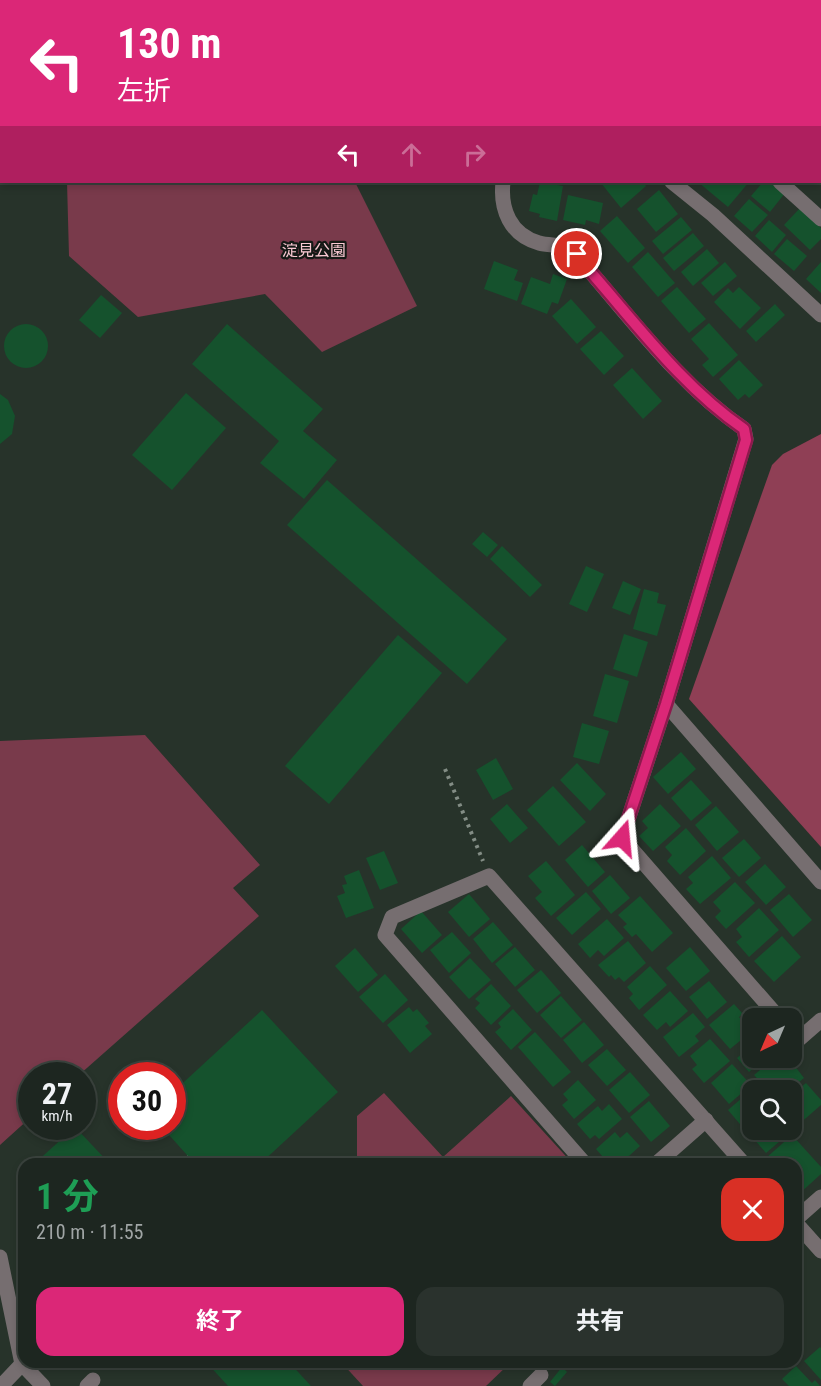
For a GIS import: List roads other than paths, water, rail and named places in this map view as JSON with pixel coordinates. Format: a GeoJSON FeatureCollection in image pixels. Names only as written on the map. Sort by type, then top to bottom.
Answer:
{"type":"FeatureCollection","features":[{"type":"Feature","properties":{"kind":"street"},"geometry":{"type":"LineString","coordinates":[[503,183],[501,196],[507,219],[521,236],[538,243],[569,248],[577,254],[695,391],[719,412],[744,429],[746,440],[666,704],[622,838],[770,1008]]}},
{"type":"Feature","properties":{"kind":"street"},"geometry":{"type":"LineString","coordinates":[[673,183],[713,215],[821,315]]}},
{"type":"Feature","properties":{"kind":"street"},"geometry":{"type":"LineString","coordinates":[[781,183],[821,219]]}},
{"type":"Feature","properties":{"kind":"street"},"geometry":{"type":"LineString","coordinates":[[666,704],[821,882]]}},
{"type":"Feature","properties":{"kind":"street"},"geometry":{"type":"LineString","coordinates":[[580,1158],[385,934],[392,917],[489,876],[739,1158]]}},
{"type":"Feature","properties":{"kind":"street"},"geometry":{"type":"LineString","coordinates":[[802,1037],[821,1020]]}},
{"type":"Feature","properties":{"kind":"street"},"geometry":{"type":"LineString","coordinates":[[663,1158],[706,1120]]}},
{"type":"Feature","properties":{"kind":"street"},"geometry":{"type":"LineString","coordinates":[[802,1215],[821,1197]]}},
{"type":"Feature","properties":{"kind":"street"},"geometry":{"type":"LineString","coordinates":[[802,1228],[821,1251]]}},
{"type":"Feature","properties":{"kind":"street"},"geometry":{"type":"LineString","coordinates":[[0,1257],[18,1345]]}},
{"type":"Feature","properties":{"kind":"street"},"geometry":{"type":"LineString","coordinates":[[1,1386],[18,1368]]}},
{"type":"Feature","properties":{"kind":"street"},"geometry":{"type":"LineString","coordinates":[[26,1368],[43,1386]]}},
{"type":"Feature","properties":{"kind":"street"},"geometry":{"type":"LineString","coordinates":[[530,1386],[541,1375]]}},
{"type":"Feature","properties":{"kind":"park label","name":"淀見公園"},"geometry":{"type":"Point","coordinates":[314,250]}}]}
